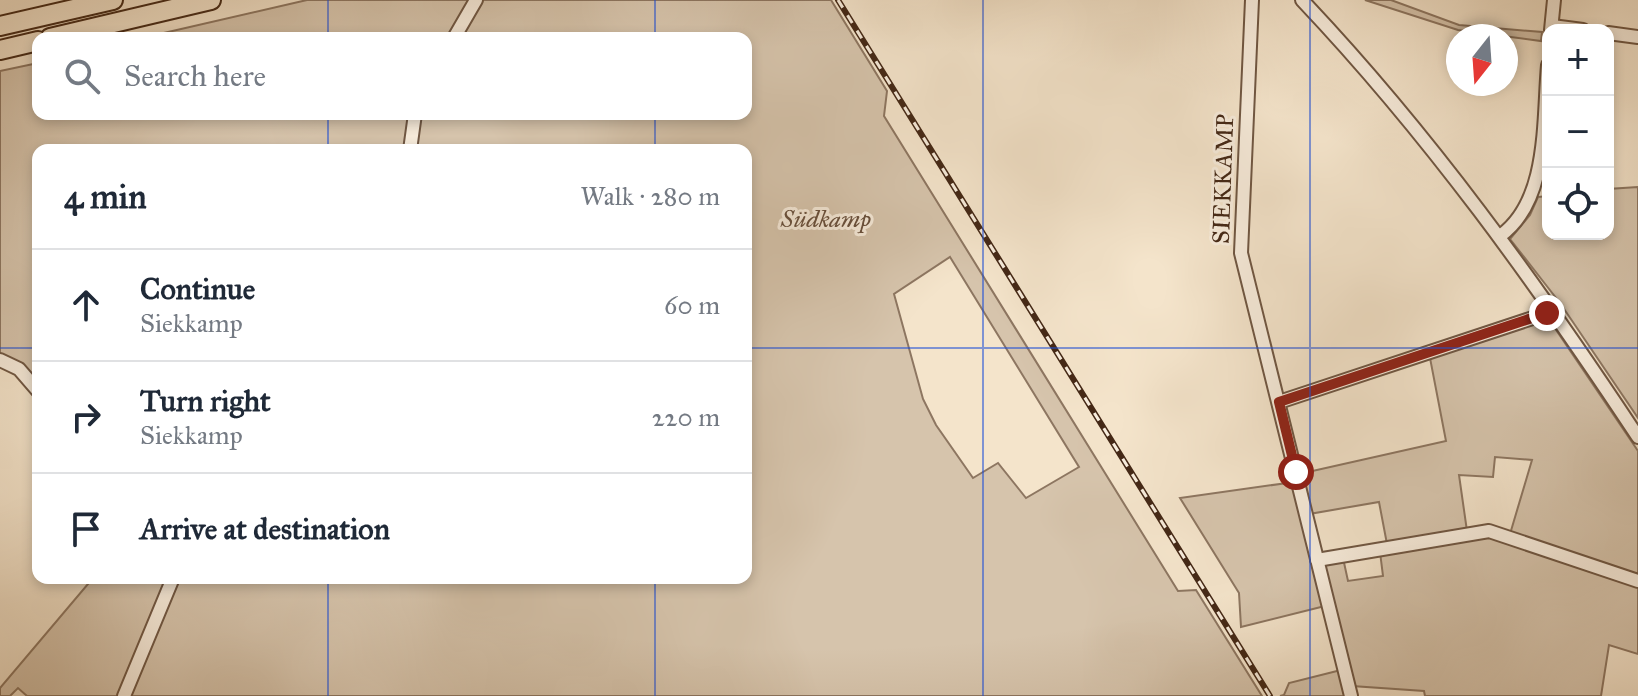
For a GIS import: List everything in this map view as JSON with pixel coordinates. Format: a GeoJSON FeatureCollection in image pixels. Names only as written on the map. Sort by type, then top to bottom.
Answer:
{"type":"FeatureCollection","features":[{"type":"Feature","properties":{"kind":"highway"},"geometry":{"type":"LineString","coordinates":[[0,26],[113,0]]}},
{"type":"Feature","properties":{"kind":"highway"},"geometry":{"type":"LineString","coordinates":[[75,32],[211,0]]}},
{"type":"Feature","properties":{"kind":"highway"},"geometry":{"type":"LineString","coordinates":[[0,50],[32,42]]}},
{"type":"Feature","properties":{"kind":"street"},"geometry":{"type":"LineString","coordinates":[[457,32],[476,0]]}},
{"type":"Feature","properties":{"kind":"street","name":"SIEKKAMP"},"geometry":{"type":"LineString","coordinates":[[1252,0],[1241,253],[1351,696]]}},
{"type":"Feature","properties":{"kind":"street"},"geometry":{"type":"LineString","coordinates":[[1302,0],[1415,127],[1500,236],[1638,437]]}},
{"type":"Feature","properties":{"kind":"street"},"geometry":{"type":"LineString","coordinates":[[1551,24],[1554,0]]}},
{"type":"Feature","properties":{"kind":"street"},"geometry":{"type":"LineString","coordinates":[[1614,34],[1638,37]]}},
{"type":"Feature","properties":{"kind":"street"},"geometry":{"type":"LineString","coordinates":[[1500,236],[1517,221],[1531,199],[1538,177],[1545,96]]}},
{"type":"Feature","properties":{"kind":"street"},"geometry":{"type":"LineString","coordinates":[[411,144],[414,120]]}},
{"type":"Feature","properties":{"kind":"street"},"geometry":{"type":"LineString","coordinates":[[1279,402],[1554,311]]}},
{"type":"Feature","properties":{"kind":"street"},"geometry":{"type":"LineString","coordinates":[[0,360],[19,369],[32,384]]}},
{"type":"Feature","properties":{"kind":"street"},"geometry":{"type":"LineString","coordinates":[[1317,560],[1489,531],[1638,581]]}},
{"type":"Feature","properties":{"kind":"street"},"geometry":{"type":"LineString","coordinates":[[124,696],[171,584]]}},
{"type":"Feature","properties":{"kind":"green space"},"geometry":{"type":"Polygon","coordinates":[[[307,0],[470,0],[451,32],[168,32],[307,0]]]}},
{"type":"Feature","properties":{"kind":"green space","name":"Südkamp"},"geometry":{"type":"Polygon","coordinates":[[[481,0],[831,0],[887,91],[884,116],[1178,591],[1196,590],[1262,696],[128,696],[175,584],[752,584],[752,144],[416,144],[418,120],[752,120],[752,32],[462,32],[481,0]],[[950,257],[894,294],[923,399],[936,425],[973,478],[998,463],[1026,498],[1079,467],[950,257]]]}},
{"type":"Feature","properties":{"kind":"green space"},"geometry":{"type":"Polygon","coordinates":[[[1365,0],[1391,0],[1456,24],[1446,26],[1365,0]]]}},
{"type":"Feature","properties":{"kind":"green space"},"geometry":{"type":"Polygon","coordinates":[[[1518,30],[1542,32],[1541,41],[1518,38],[1518,30]]]}},
{"type":"Feature","properties":{"kind":"green space"},"geometry":{"type":"Polygon","coordinates":[[[32,64],[32,120],[410,120],[408,144],[32,144],[32,375],[23,365],[0,354],[0,71],[32,64]]]}},
{"type":"Feature","properties":{"kind":"green space"},"geometry":{"type":"Polygon","coordinates":[[[1638,187],[1638,418],[1560,303],[1510,239],[1530,215],[1538,197],[1542,197],[1542,240],[1614,240],[1614,189],[1638,187]]]}},
{"type":"Feature","properties":{"kind":"green space"},"geometry":{"type":"Polygon","coordinates":[[[1541,321],[1550,321],[1638,451],[1638,577],[1510,534],[1532,460],[1495,457],[1493,477],[1459,475],[1467,531],[1387,544],[1379,502],[1309,514],[1299,474],[1446,441],[1430,358],[1541,321]]]}},
{"type":"Feature","properties":{"kind":"green space"},"geometry":{"type":"Polygon","coordinates":[[[1294,482],[1325,606],[1241,627],[1239,593],[1180,498],[1294,482]]]}},
{"type":"Feature","properties":{"kind":"green space"},"geometry":{"type":"Polygon","coordinates":[[[1489,534],[1638,583],[1638,654],[1609,645],[1601,696],[1425,696],[1424,691],[1352,686],[1321,562],[1343,558],[1348,581],[1383,576],[1380,552],[1489,534]]]}},
{"type":"Feature","properties":{"kind":"green space"},"geometry":{"type":"Polygon","coordinates":[[[88,584],[165,584],[120,696],[27,696],[18,688],[10,696],[0,696],[0,688],[88,584]]]}},
{"type":"Feature","properties":{"kind":"green space"},"geometry":{"type":"Polygon","coordinates":[[[1341,670],[1347,696],[1280,696],[1284,695],[1289,683],[1341,670]]]}},
{"type":"Feature","properties":{"kind":"railway"},"geometry":{"type":"LineString","coordinates":[[838,0],[1270,696]]}},
{"type":"Feature","properties":{"kind":"route"},"geometry":{"type":"LineString","coordinates":[[1296,472],[1279,402],[1547,313]]}}]}
